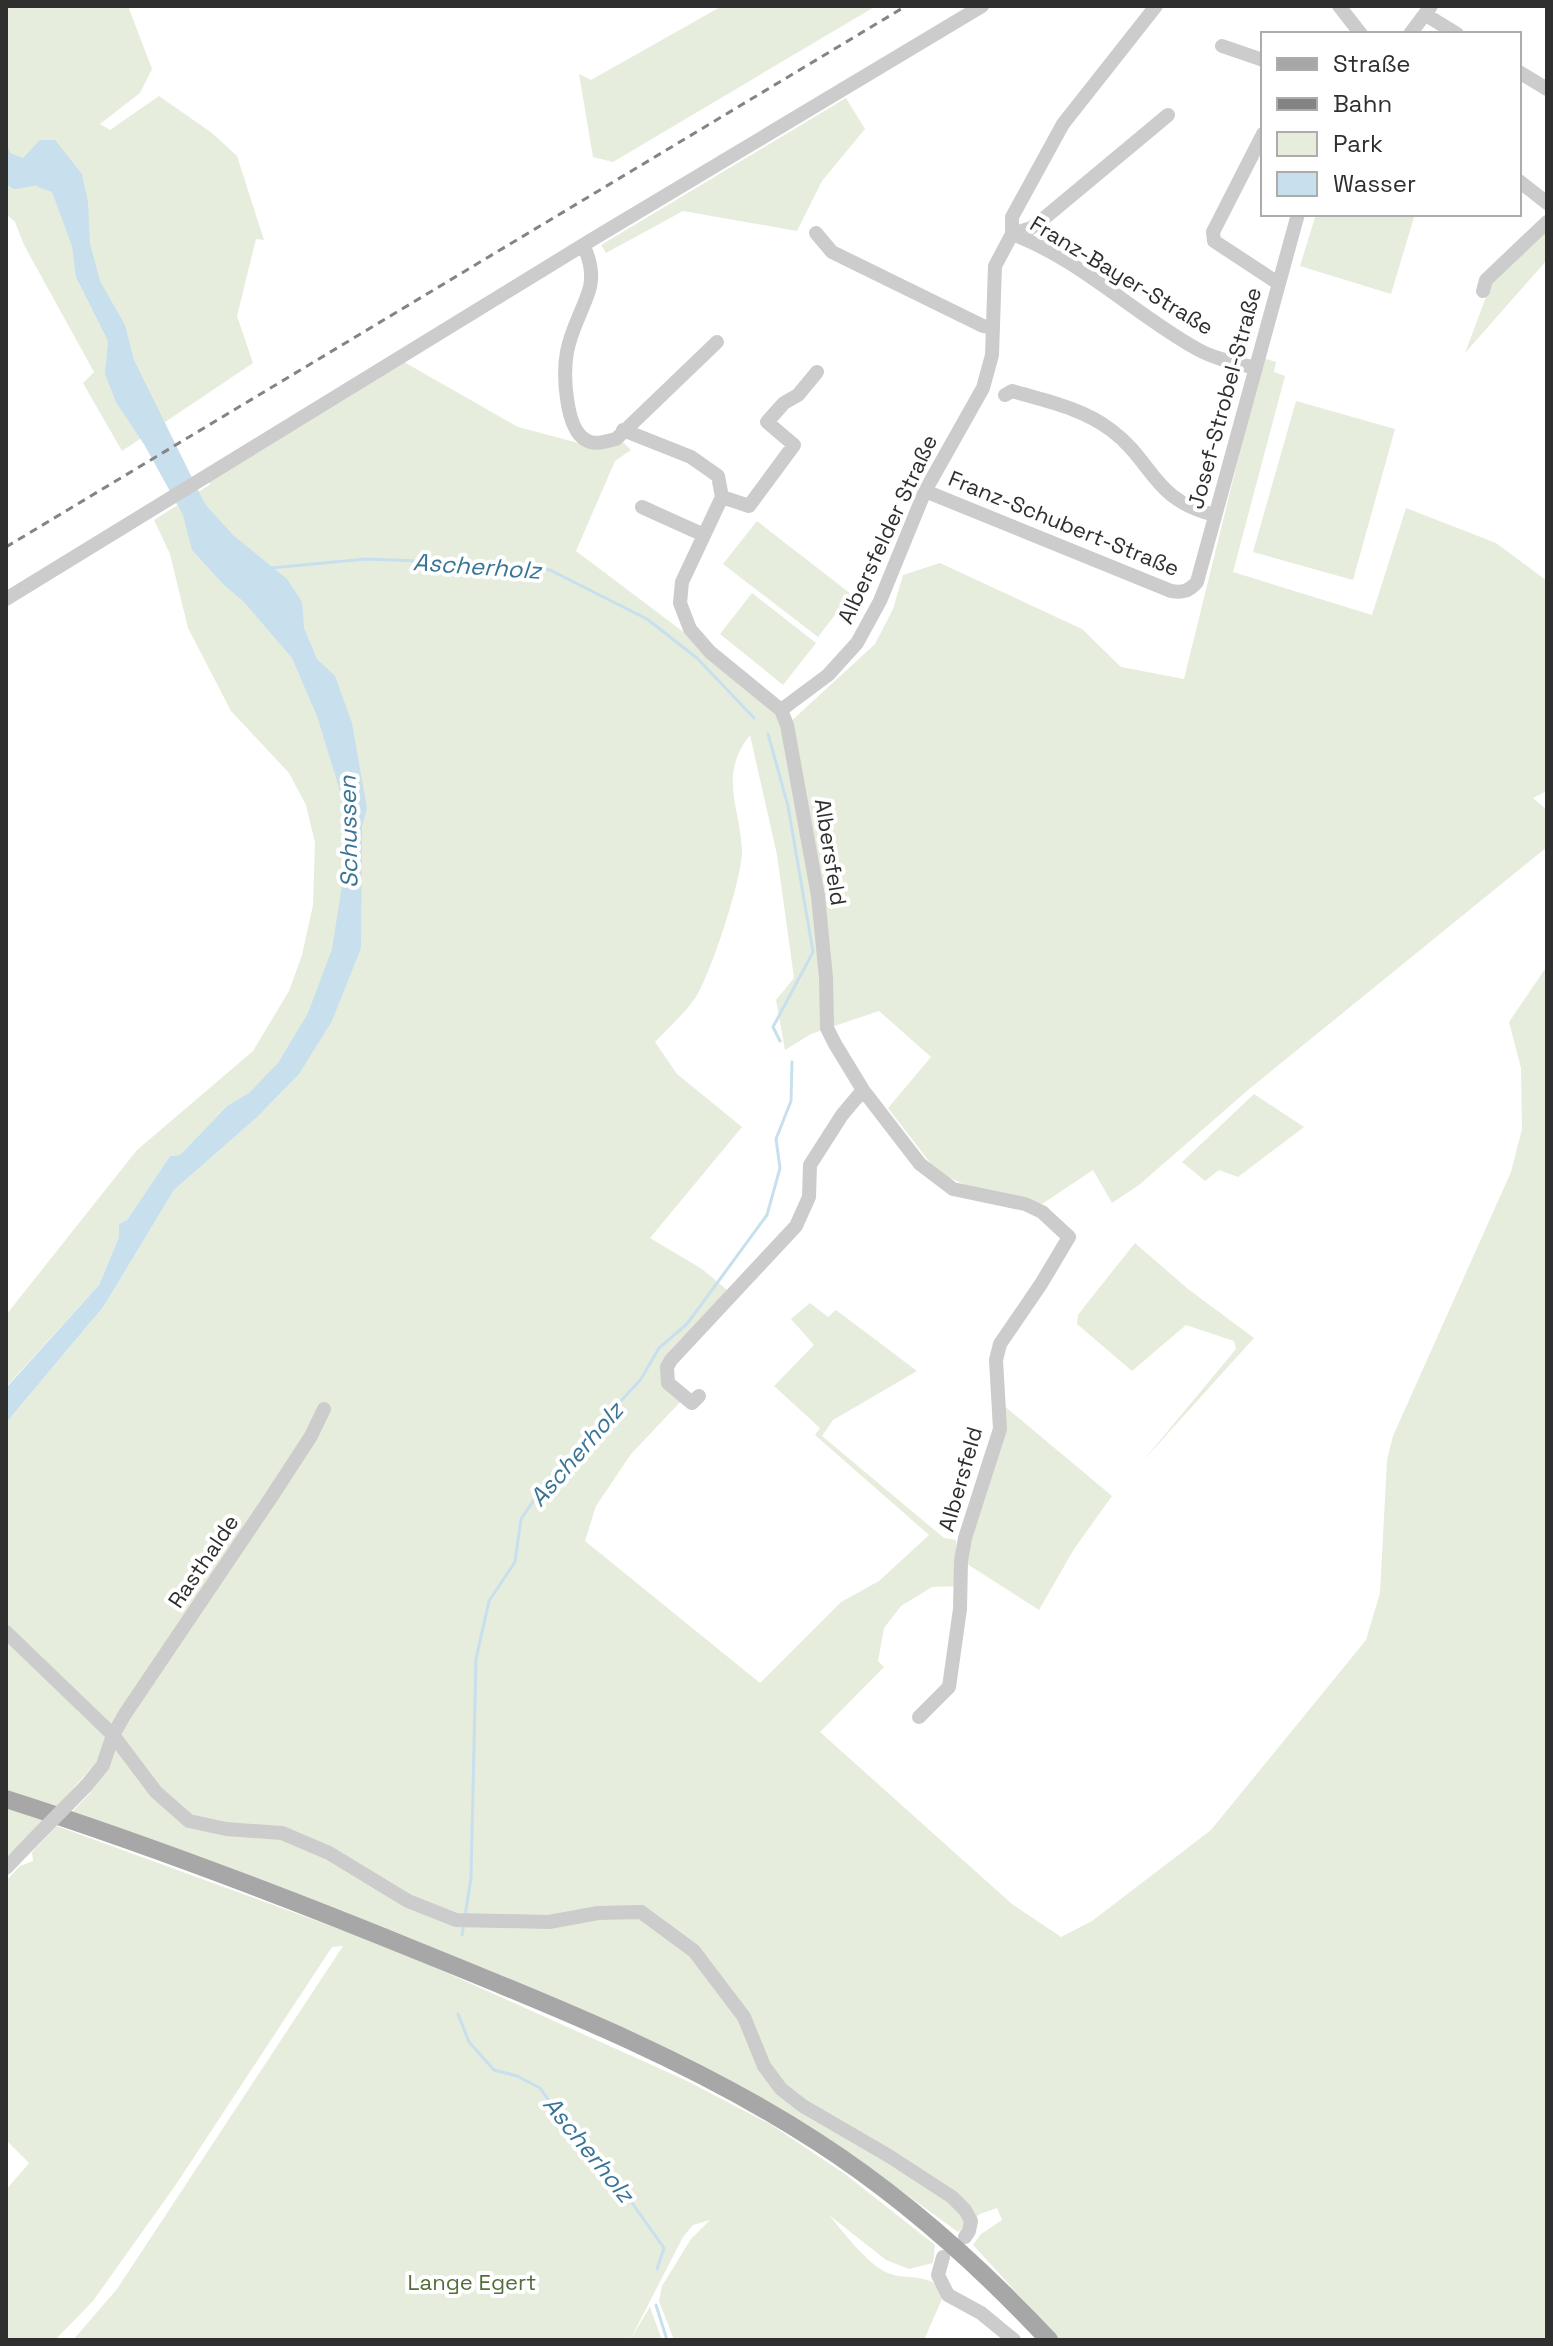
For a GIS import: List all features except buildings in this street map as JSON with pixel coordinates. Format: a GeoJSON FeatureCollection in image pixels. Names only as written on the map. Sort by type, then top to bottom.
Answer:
{"type":"FeatureCollection","features":[{"type":"Feature","properties":{"kind":"main road"},"geometry":{"type":"LineString","coordinates":[[6,1799],[172,1856],[364,1929],[576,2017],[703,2077],[814,2140],[885,2189],[974,2263],[1049,2340]]}},
{"type":"Feature","properties":{"kind":"street"},"geometry":{"type":"LineString","coordinates":[[6,599],[583,245],[982,6]]}},
{"type":"Feature","properties":{"kind":"street","name":"Albersfelder Straße"},"geometry":{"type":"LineString","coordinates":[[781,710],[828,675],[857,643],[880,601],[925,491],[983,388],[992,355],[995,266],[1012,234],[1012,217],[1063,124],[1156,6]]}},
{"type":"Feature","properties":{"kind":"street"},"geometry":{"type":"LineString","coordinates":[[1339,6],[1359,32]]}},
{"type":"Feature","properties":{"kind":"street"},"geometry":{"type":"LineString","coordinates":[[1412,32],[1429,10],[1455,32]]}},
{"type":"Feature","properties":{"kind":"street"},"geometry":{"type":"LineString","coordinates":[[1222,46],[1261,59]]}},
{"type":"Feature","properties":{"kind":"street"},"geometry":{"type":"LineString","coordinates":[[1521,73],[1547,89]]}},
{"type":"Feature","properties":{"kind":"street"},"geometry":{"type":"LineString","coordinates":[[1012,234],[1031,228],[1168,115]]}},
{"type":"Feature","properties":{"kind":"street"},"geometry":{"type":"LineString","coordinates":[[1261,138],[1213,232],[1214,241],[1278,283]]}},
{"type":"Feature","properties":{"kind":"street"},"geometry":{"type":"LineString","coordinates":[[1521,183],[1547,203]]}},
{"type":"Feature","properties":{"kind":"street","name":"Josef-Strobel-Straße"},"geometry":{"type":"LineString","coordinates":[[1187,590],[1197,582],[1297,216]]}},
{"type":"Feature","properties":{"kind":"street"},"geometry":{"type":"LineString","coordinates":[[1483,291],[1486,280],[1547,222]]}},
{"type":"Feature","properties":{"kind":"street"},"geometry":{"type":"LineString","coordinates":[[816,233],[832,252],[983,326],[993,328]]}},
{"type":"Feature","properties":{"kind":"street","name":"Franz-Bayer-Straße"},"geometry":{"type":"LineString","coordinates":[[1012,234],[1031,241],[1078,270],[1197,349],[1256,368]]}},
{"type":"Feature","properties":{"kind":"street"},"geometry":{"type":"LineString","coordinates":[[583,245],[589,258],[590,285],[567,353],[566,384],[572,421],[577,434],[588,442],[616,439],[717,342]]}},
{"type":"Feature","properties":{"kind":"street"},"geometry":{"type":"LineString","coordinates":[[722,497],[749,506],[794,445],[767,422],[784,403],[798,395],[817,372]]}},
{"type":"Feature","properties":{"kind":"street"},"geometry":{"type":"LineString","coordinates":[[1005,395],[1012,391],[1094,419],[1114,432],[1157,483],[1181,504],[1215,515]]}},
{"type":"Feature","properties":{"kind":"street"},"geometry":{"type":"LineString","coordinates":[[623,430],[691,457],[718,476],[722,497],[682,582],[680,603],[690,629],[710,652],[781,710]]}},
{"type":"Feature","properties":{"kind":"street","name":"Franz-Schubert-Straße"},"geometry":{"type":"LineString","coordinates":[[925,491],[1171,591],[1187,590]]}},
{"type":"Feature","properties":{"kind":"street"},"geometry":{"type":"LineString","coordinates":[[642,507],[704,535]]}},
{"type":"Feature","properties":{"kind":"street","name":"Albersfeld"},"geometry":{"type":"LineString","coordinates":[[781,710],[787,725],[818,896],[826,978],[827,1028],[863,1090],[920,1164],[953,1189],[1025,1204],[1042,1212],[1069,1237],[1000,1344],[996,1360],[1000,1429],[965,1538],[960,1609],[949,1687],[919,1717]]}},
{"type":"Feature","properties":{"kind":"street"},"geometry":{"type":"LineString","coordinates":[[699,1396],[692,1403],[668,1383],[667,1367],[796,1226],[809,1197],[810,1165],[842,1115],[863,1090]]}},
{"type":"Feature","properties":{"kind":"street","name":"Rasthalde"},"geometry":{"type":"LineString","coordinates":[[6,1868],[103,1765],[113,1735],[303,1448],[324,1409]]}},
{"type":"Feature","properties":{"kind":"street"},"geometry":{"type":"LineString","coordinates":[[6,1632],[113,1735],[156,1792],[189,1821],[226,1829],[282,1833],[329,1853],[408,1901],[456,1920],[549,1922],[598,1913],[641,1912],[694,1951],[744,2017],[764,2066],[781,2089],[803,2106],[952,2197],[971,2221],[965,2237]]}},
{"type":"Feature","properties":{"kind":"street"},"geometry":{"type":"LineString","coordinates":[[943,2257],[938,2275],[948,2295],[981,2313],[1014,2340]]}},
{"type":"Feature","properties":{"kind":"green space"},"geometry":{"type":"Polygon","coordinates":[[[6,6],[128,6],[152,69],[140,93],[100,124],[110,130],[159,96],[212,133],[237,156],[264,240],[256,239],[237,316],[253,363],[122,451],[83,383],[94,372],[24,245],[15,222],[6,214],[6,6]]]}},
{"type":"Feature","properties":{"kind":"green space"},"geometry":{"type":"Polygon","coordinates":[[[722,6],[876,6],[613,162],[593,157],[579,74],[591,80],[722,6]]]}},
{"type":"Feature","properties":{"kind":"green space"},"geometry":{"type":"Polygon","coordinates":[[[846,98],[865,129],[822,181],[797,231],[683,211],[606,253],[601,245],[846,98]]]}},
{"type":"Feature","properties":{"kind":"green space"},"geometry":{"type":"Polygon","coordinates":[[[1315,216],[1414,216],[1391,294],[1300,266],[1315,216]]]}},
{"type":"Feature","properties":{"kind":"green space"},"geometry":{"type":"Polygon","coordinates":[[[1547,231],[1547,260],[1465,353],[1492,281],[1547,231]]]}},
{"type":"Feature","properties":{"kind":"green space"},"geometry":{"type":"Polygon","coordinates":[[[397,358],[518,427],[601,449],[623,442],[631,450],[615,461],[576,551],[710,652],[788,724],[875,644],[893,609],[903,575],[940,563],[1082,629],[1121,667],[1184,679],[1263,358],[1276,362],[1274,372],[1285,376],[1233,572],[1372,615],[1406,508],[1496,543],[1547,581],[1547,791],[1533,798],[1547,810],[1547,847],[1248,1090],[1139,1185],[1112,1203],[1093,1170],[1042,1204],[966,1185],[938,1173],[888,1108],[931,1057],[879,1011],[811,1034],[785,1050],[776,1000],[794,978],[777,855],[750,735],[740,750],[733,778],[742,851],[725,926],[696,997],[655,1042],[677,1074],[742,1127],[650,1238],[702,1269],[733,1295],[667,1367],[685,1397],[631,1454],[596,1506],[585,1541],[760,1683],[841,1602],[879,1581],[929,1535],[815,1435],[820,1428],[774,1386],[814,1345],[791,1319],[810,1303],[828,1317],[836,1310],[917,1371],[833,1420],[822,1436],[944,1538],[956,1540],[959,1586],[932,1587],[901,1606],[884,1628],[878,1661],[884,1667],[820,1732],[1012,1904],[1061,1937],[1092,1921],[1211,1830],[1366,1640],[1380,1593],[1387,1460],[1393,1436],[1511,1172],[1522,1129],[1521,1068],[1509,1022],[1547,966],[1547,2340],[1060,2340],[973,2245],[981,2234],[1002,2220],[997,2208],[980,2214],[958,2232],[849,2153],[775,2108],[70,1814],[91,1792],[109,1764],[100,1758],[56,1808],[6,1790],[6,1423],[104,1306],[174,1190],[255,1119],[227,1106],[180,1155],[170,1156],[127,1220],[119,1224],[119,1237],[99,1285],[6,1387],[6,1315],[137,1150],[253,1051],[289,991],[302,955],[313,905],[315,843],[306,805],[289,773],[231,711],[188,628],[170,554],[154,520],[211,484],[200,479],[397,358]]]}},
{"type":"Feature","properties":{"kind":"green space"},"geometry":{"type":"Polygon","coordinates":[[[1296,401],[1395,429],[1353,580],[1253,552],[1296,401]]]}},
{"type":"Feature","properties":{"kind":"green space"},"geometry":{"type":"Polygon","coordinates":[[[757,521],[851,594],[818,637],[723,564],[757,521]]]}},
{"type":"Feature","properties":{"kind":"green space"},"geometry":{"type":"Polygon","coordinates":[[[752,593],[816,643],[783,685],[720,634],[752,593]]]}},
{"type":"Feature","properties":{"kind":"green space"},"geometry":{"type":"Polygon","coordinates":[[[1254,1094],[1304,1127],[1238,1177],[1219,1170],[1205,1181],[1182,1162],[1254,1094]]]}},
{"type":"Feature","properties":{"kind":"green space"},"geometry":{"type":"Polygon","coordinates":[[[1135,1243],[1188,1289],[1254,1338],[1142,1462],[1236,1349],[1234,1341],[1186,1325],[1132,1371],[1077,1324],[1078,1315],[1135,1243]]]}},
{"type":"Feature","properties":{"kind":"green space"},"geometry":{"type":"Polygon","coordinates":[[[1003,1405],[1112,1496],[1074,1549],[1039,1610],[964,1562],[1003,1405]]]}},
{"type":"Feature","properties":{"kind":"green space"},"geometry":{"type":"Polygon","coordinates":[[[6,1807],[46,1819],[11,1858],[9,1855],[6,1857],[6,1807]]]}},
{"type":"Feature","properties":{"kind":"green space","name":"Lange Egert"},"geometry":{"type":"Polygon","coordinates":[[[57,1826],[394,1949],[683,2079],[770,2124],[845,2174],[935,2245],[933,2263],[909,2269],[886,2260],[829,2215],[880,2269],[895,2275],[929,2280],[942,2289],[942,2299],[924,2340],[674,2340],[659,2301],[662,2286],[691,2239],[710,2220],[693,2225],[683,2237],[631,2338],[650,2307],[662,2340],[73,2340],[117,2289],[343,1946],[332,1947],[177,2183],[93,2301],[55,2340],[6,2340],[6,2190],[29,2163],[6,2140],[6,1881],[20,1866],[33,1861],[32,1852],[57,1826]]]}},
{"type":"Feature","properties":{"kind":"water"},"geometry":{"type":"Polygon","coordinates":[[[40,140],[55,140],[82,174],[88,202],[90,243],[100,281],[125,325],[134,360],[205,504],[233,535],[287,579],[302,602],[304,628],[317,659],[335,676],[352,723],[367,808],[362,827],[361,948],[332,1021],[299,1074],[255,1119],[174,1190],[104,1306],[6,1423],[6,1388],[99,1285],[119,1237],[119,1224],[127,1220],[170,1156],[180,1155],[227,1106],[249,1093],[278,1063],[308,1013],[332,949],[345,866],[341,794],[317,716],[292,658],[244,602],[192,550],[183,515],[145,446],[116,402],[105,374],[108,341],[76,277],[72,246],[52,192],[38,187],[26,174],[19,184],[7,186],[6,142],[10,153],[23,158],[40,140]]]}},
{"type":"Feature","properties":{"kind":"waterway","name":"Schussen"},"geometry":{"type":"LineString","coordinates":[[6,163],[16,180],[44,175],[52,182]]}},
{"type":"Feature","properties":{"kind":"waterway","name":"Ascherholz"},"geometry":{"type":"LineString","coordinates":[[270,568],[366,559],[521,565],[550,570],[647,619],[697,658],[754,718]]}},
{"type":"Feature","properties":{"kind":"waterway","name":"Ascherholz"},"geometry":{"type":"LineString","coordinates":[[768,734],[788,806],[813,952],[773,1027],[780,1041]]}},
{"type":"Feature","properties":{"kind":"waterway","name":"Ascherholz"},"geometry":{"type":"LineString","coordinates":[[465,1916],[471,1878],[476,1659],[489,1601],[515,1562],[521,1519],[545,1484],[641,1379],[659,1348],[687,1324],[767,1215],[780,1168],[776,1139],[791,1101],[792,1062]]}},
{"type":"Feature","properties":{"kind":"waterway","name":"Ascherholz"},"geometry":{"type":"LineString","coordinates":[[462,1935],[464,1923]]}},
{"type":"Feature","properties":{"kind":"waterway","name":"Ascherholz"},"geometry":{"type":"LineString","coordinates":[[458,2014],[469,2042],[494,2070],[517,2076],[540,2088],[591,2159],[630,2200],[664,2248],[657,2269]]}},
{"type":"Feature","properties":{"kind":"waterway","name":"Ascherholz"},"geometry":{"type":"LineString","coordinates":[[656,2305],[667,2340]]}},
{"type":"Feature","properties":{"kind":"railway"},"geometry":{"type":"LineString","coordinates":[[6,547],[906,6]]}}]}
